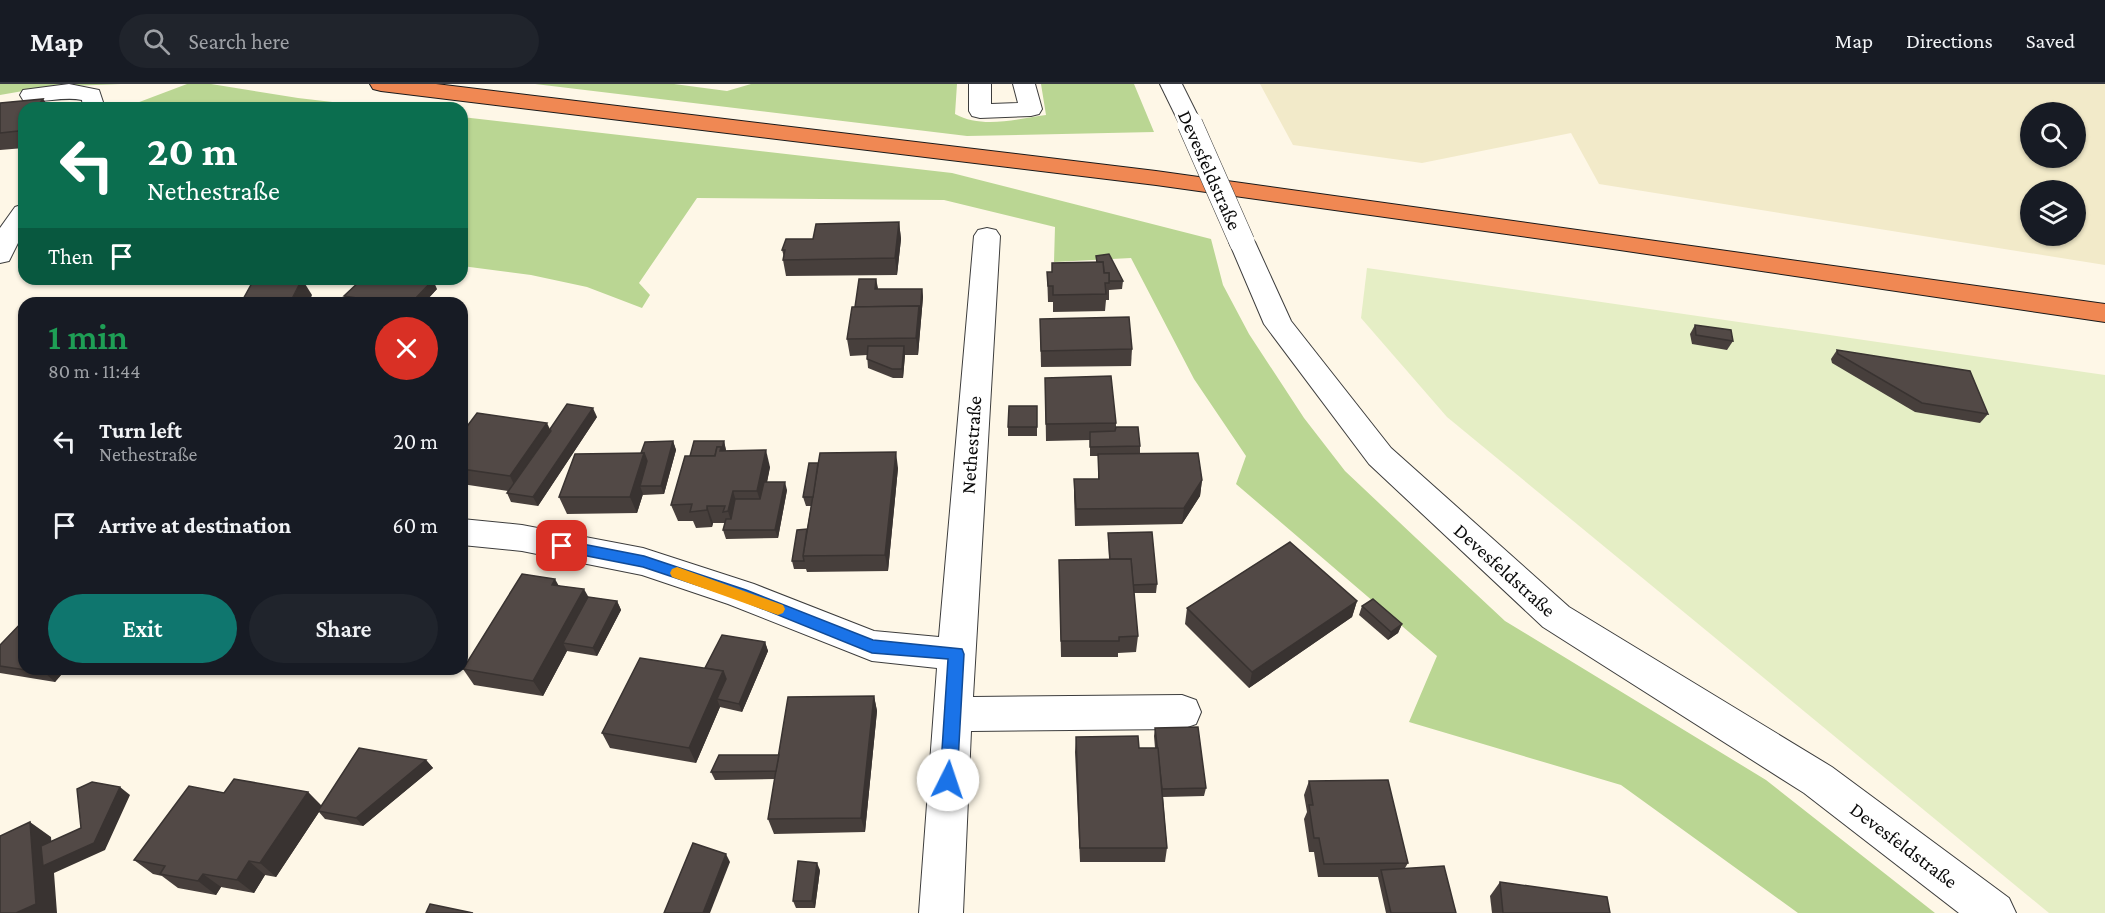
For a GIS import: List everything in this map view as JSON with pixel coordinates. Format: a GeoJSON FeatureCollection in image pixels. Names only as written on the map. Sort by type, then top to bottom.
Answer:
{"type":"FeatureCollection","features":[{"type":"Feature","properties":{"kind":"highway"},"geometry":{"type":"LineString","coordinates":[[381,84],[1156,177],[2105,313]]}},
{"type":"Feature","properties":{"kind":"street"},"geometry":{"type":"LineString","coordinates":[[980,84],[980,111],[1031,109],[1024,84]]}},
{"type":"Feature","properties":{"kind":"street","name":"Devesfeldstraße"},"geometry":{"type":"LineString","coordinates":[[1171,84],[1278,324],[1380,456],[1556,617],[1818,780],[1994,913]]}},
{"type":"Feature","properties":{"kind":"street"},"geometry":{"type":"LineString","coordinates":[[31,95],[69,91],[91,95],[94,102]]}},
{"type":"Feature","properties":{"kind":"street"},"geometry":{"type":"LineString","coordinates":[[0,255],[18,221]]}},
{"type":"Feature","properties":{"kind":"street","name":"Nethestraße"},"geometry":{"type":"LineString","coordinates":[[940,913],[956,654],[987,236]]}},
{"type":"Feature","properties":{"kind":"street"},"geometry":{"type":"LineString","coordinates":[[0,276],[18,254]]}},
{"type":"Feature","properties":{"kind":"street"},"geometry":{"type":"LineString","coordinates":[[468,533],[522,538],[644,562],[741,594],[872,646],[956,654]]}},
{"type":"Feature","properties":{"kind":"street"},"geometry":{"type":"LineString","coordinates":[[952,714],[1182,712]]}},
{"type":"Feature","properties":{"kind":"shaded area"},"geometry":{"type":"Polygon","coordinates":[[[1260,84],[2105,84],[2105,265],[1599,184],[1571,133],[1422,163],[1293,145],[1260,84]]]}},
{"type":"Feature","properties":{"kind":"green space"},"geometry":{"type":"Polygon","coordinates":[[[0,84],[121,84],[46,87],[0,95],[0,84]]]}},
{"type":"Feature","properties":{"kind":"green space"},"geometry":{"type":"Polygon","coordinates":[[[187,84],[211,84],[332,102],[139,102],[187,84]]]}},
{"type":"Feature","properties":{"kind":"green space"},"geometry":{"type":"Polygon","coordinates":[[[535,84],[674,84],[727,91],[751,84],[957,84],[955,114],[965,119],[988,122],[1046,115],[1041,84],[1134,84],[1154,132],[967,136],[535,84]]]}},
{"type":"Feature","properties":{"kind":"green space"},"geometry":{"type":"Polygon","coordinates":[[[468,118],[952,173],[1211,239],[1223,285],[1249,334],[1304,418],[1345,471],[1505,621],[1766,780],[1935,913],[1798,913],[1621,785],[1409,722],[1437,656],[1236,484],[1246,456],[1194,379],[1131,258],[1054,262],[1055,227],[944,200],[697,198],[639,283],[650,295],[642,308],[587,287],[531,275],[468,267],[468,118]]]}},
{"type":"Feature","properties":{"kind":"green space"},"geometry":{"type":"Polygon","coordinates":[[[1367,268],[2105,375],[2105,913],[2049,913],[1447,417],[1361,318],[1367,268]]]}},
{"type":"Feature","properties":{"kind":"building"},"geometry":{"type":"Polygon","coordinates":[[[43,99],[41,102],[18,102],[18,131],[0,133],[0,103],[43,99]]]}},
{"type":"Feature","properties":{"kind":"building"},"geometry":{"type":"Polygon","coordinates":[[[899,222],[895,258],[783,260],[785,250],[782,250],[786,239],[813,239],[816,224],[899,222]]]}},
{"type":"Feature","properties":{"kind":"building"},"geometry":{"type":"Polygon","coordinates":[[[1109,254],[1123,281],[1109,281],[1109,273],[1104,273],[1103,262],[1097,262],[1096,256],[1109,254]]]}},
{"type":"Feature","properties":{"kind":"building"},"geometry":{"type":"Polygon","coordinates":[[[1103,262],[1104,273],[1109,273],[1109,283],[1105,283],[1106,294],[1053,295],[1053,286],[1048,286],[1047,272],[1052,272],[1052,263],[1103,262]]]}},
{"type":"Feature","properties":{"kind":"building"},"geometry":{"type":"Polygon","coordinates":[[[859,279],[876,279],[875,289],[922,289],[920,314],[919,306],[855,307],[859,279]]]}},
{"type":"Feature","properties":{"kind":"building"},"geometry":{"type":"Polygon","coordinates":[[[251,285],[299,285],[293,297],[244,297],[251,285]]]}},
{"type":"Feature","properties":{"kind":"building"},"geometry":{"type":"Polygon","coordinates":[[[356,285],[428,285],[417,297],[344,296],[356,285]]]}},
{"type":"Feature","properties":{"kind":"building"},"geometry":{"type":"Polygon","coordinates":[[[919,306],[916,338],[847,339],[852,307],[919,306]]]}},
{"type":"Feature","properties":{"kind":"building"},"geometry":{"type":"Polygon","coordinates":[[[1129,317],[1132,349],[1041,351],[1040,319],[1129,317]]]}},
{"type":"Feature","properties":{"kind":"building"},"geometry":{"type":"Polygon","coordinates":[[[1695,325],[1731,330],[1733,341],[1696,335],[1695,325]]]}},
{"type":"Feature","properties":{"kind":"building"},"geometry":{"type":"Polygon","coordinates":[[[868,346],[904,346],[902,369],[892,369],[867,359],[868,346]]]}},
{"type":"Feature","properties":{"kind":"building"},"geometry":{"type":"Polygon","coordinates":[[[1837,350],[1970,371],[1988,414],[1922,403],[1838,354],[1837,350]]]}},
{"type":"Feature","properties":{"kind":"building"},"geometry":{"type":"Polygon","coordinates":[[[1111,376],[1116,423],[1046,424],[1045,378],[1111,376]]]}},
{"type":"Feature","properties":{"kind":"building"},"geometry":{"type":"Polygon","coordinates":[[[567,404],[593,408],[533,497],[507,493],[551,431],[550,429],[567,404]]]}},
{"type":"Feature","properties":{"kind":"building"},"geometry":{"type":"Polygon","coordinates":[[[1009,406],[1037,406],[1037,427],[1008,427],[1009,406]]]}},
{"type":"Feature","properties":{"kind":"building"},"geometry":{"type":"Polygon","coordinates":[[[477,413],[547,423],[510,476],[468,470],[468,425],[477,413]]]}},
{"type":"Feature","properties":{"kind":"building"},"geometry":{"type":"Polygon","coordinates":[[[1116,427],[1138,427],[1140,446],[1090,447],[1090,432],[1115,431],[1116,427]]]}},
{"type":"Feature","properties":{"kind":"building"},"geometry":{"type":"Polygon","coordinates":[[[673,441],[661,486],[640,486],[647,461],[644,453],[641,453],[645,442],[673,441]]]}},
{"type":"Feature","properties":{"kind":"building"},"geometry":{"type":"Polygon","coordinates":[[[694,441],[724,441],[722,449],[717,447],[715,456],[690,456],[694,441]]]}},
{"type":"Feature","properties":{"kind":"building"},"geometry":{"type":"Polygon","coordinates":[[[717,447],[721,447],[720,451],[766,450],[757,491],[733,491],[728,511],[723,512],[725,506],[707,506],[707,510],[690,512],[692,504],[671,505],[685,456],[715,456],[717,447]]]}},
{"type":"Feature","properties":{"kind":"building"},"geometry":{"type":"Polygon","coordinates":[[[896,452],[885,555],[803,556],[820,453],[896,452]]]}},
{"type":"Feature","properties":{"kind":"building"},"geometry":{"type":"Polygon","coordinates":[[[644,453],[630,497],[559,497],[575,454],[644,453]]]}},
{"type":"Feature","properties":{"kind":"building"},"geometry":{"type":"Polygon","coordinates":[[[1198,453],[1202,480],[1184,508],[1076,509],[1074,479],[1099,479],[1098,454],[1198,453]]]}},
{"type":"Feature","properties":{"kind":"building"},"geometry":{"type":"Polygon","coordinates":[[[809,463],[818,463],[813,497],[803,497],[809,463]]]}},
{"type":"Feature","properties":{"kind":"building"},"geometry":{"type":"Polygon","coordinates":[[[764,482],[785,482],[775,530],[723,530],[726,519],[731,519],[735,499],[760,499],[764,482]]]}},
{"type":"Feature","properties":{"kind":"building"},"geometry":{"type":"Polygon","coordinates":[[[807,529],[804,561],[792,561],[797,530],[807,529]]]}},
{"type":"Feature","properties":{"kind":"building"},"geometry":{"type":"Polygon","coordinates":[[[1152,532],[1157,584],[1133,585],[1131,559],[1110,559],[1108,533],[1152,532]]]}},
{"type":"Feature","properties":{"kind":"building"},"geometry":{"type":"Polygon","coordinates":[[[1290,542],[1357,601],[1252,672],[1187,608],[1290,542]]]}},
{"type":"Feature","properties":{"kind":"building"},"geometry":{"type":"Polygon","coordinates":[[[1131,559],[1138,636],[1119,637],[1119,641],[1061,641],[1059,560],[1131,559]]]}},
{"type":"Feature","properties":{"kind":"building"},"geometry":{"type":"Polygon","coordinates":[[[522,574],[555,579],[552,585],[584,589],[533,681],[468,670],[468,661],[522,574]]]}},
{"type":"Feature","properties":{"kind":"building"},"geometry":{"type":"Polygon","coordinates":[[[588,597],[617,601],[593,648],[563,643],[588,597]]]}},
{"type":"Feature","properties":{"kind":"building"},"geometry":{"type":"Polygon","coordinates":[[[1373,599],[1402,624],[1391,632],[1362,606],[1373,599]]]}},
{"type":"Feature","properties":{"kind":"building"},"geometry":{"type":"Polygon","coordinates":[[[18,626],[18,669],[0,666],[0,645],[18,626]]]}},
{"type":"Feature","properties":{"kind":"building"},"geometry":{"type":"Polygon","coordinates":[[[722,635],[765,642],[739,704],[717,699],[726,679],[723,671],[705,668],[722,635]]]}},
{"type":"Feature","properties":{"kind":"building"},"geometry":{"type":"Polygon","coordinates":[[[640,658],[723,671],[689,748],[602,733],[640,658]]]}},
{"type":"Feature","properties":{"kind":"building"},"geometry":{"type":"Polygon","coordinates":[[[874,696],[861,818],[768,819],[788,697],[874,696]]]}},
{"type":"Feature","properties":{"kind":"building"},"geometry":{"type":"Polygon","coordinates":[[[1198,727],[1206,788],[1162,789],[1155,728],[1198,727]]]}},
{"type":"Feature","properties":{"kind":"building"},"geometry":{"type":"Polygon","coordinates":[[[1138,736],[1139,748],[1158,748],[1167,848],[1080,848],[1076,737],[1138,736]]]}},
{"type":"Feature","properties":{"kind":"building"},"geometry":{"type":"Polygon","coordinates":[[[359,748],[426,760],[356,818],[318,811],[359,748]]]}},
{"type":"Feature","properties":{"kind":"building"},"geometry":{"type":"Polygon","coordinates":[[[719,755],[779,755],[776,771],[711,772],[719,755]]]}},
{"type":"Feature","properties":{"kind":"building"},"geometry":{"type":"Polygon","coordinates":[[[234,779],[308,792],[260,863],[249,861],[237,880],[203,874],[198,881],[160,874],[165,866],[134,860],[189,786],[224,793],[234,779]]]}},
{"type":"Feature","properties":{"kind":"building"},"geometry":{"type":"Polygon","coordinates":[[[1388,780],[1408,863],[1324,864],[1319,838],[1314,838],[1309,805],[1313,805],[1309,781],[1388,780]]]}},
{"type":"Feature","properties":{"kind":"building"},"geometry":{"type":"Polygon","coordinates":[[[92,782],[120,787],[94,843],[43,866],[41,846],[81,828],[77,789],[92,782]]]}},
{"type":"Feature","properties":{"kind":"building"},"geometry":{"type":"Polygon","coordinates":[[[30,822],[36,904],[16,913],[0,913],[0,836],[30,822]]]}},
{"type":"Feature","properties":{"kind":"building"},"geometry":{"type":"Polygon","coordinates":[[[693,843],[726,854],[703,913],[664,913],[693,843]]]}},
{"type":"Feature","properties":{"kind":"building"},"geometry":{"type":"Polygon","coordinates":[[[798,861],[817,863],[812,901],[793,901],[798,861]]]}},
{"type":"Feature","properties":{"kind":"building"},"geometry":{"type":"Polygon","coordinates":[[[1444,866],[1456,913],[1391,913],[1381,870],[1444,866]]]}},
{"type":"Feature","properties":{"kind":"building"},"geometry":{"type":"Polygon","coordinates":[[[1500,882],[1607,897],[1610,913],[1503,913],[1500,882]]]}},
{"type":"Feature","properties":{"kind":"building"},"geometry":{"type":"Polygon","coordinates":[[[430,904],[473,913],[426,913],[430,904]]]}},
{"type":"Feature","properties":{"kind":"slow traffic"},"geometry":{"type":"LineString","coordinates":[[677,573],[778,609]]}},
{"type":"Feature","properties":{"kind":"route"},"geometry":{"type":"LineString","coordinates":[[562,546],[644,562],[741,594],[872,646],[956,654],[948,780]]}}]}
